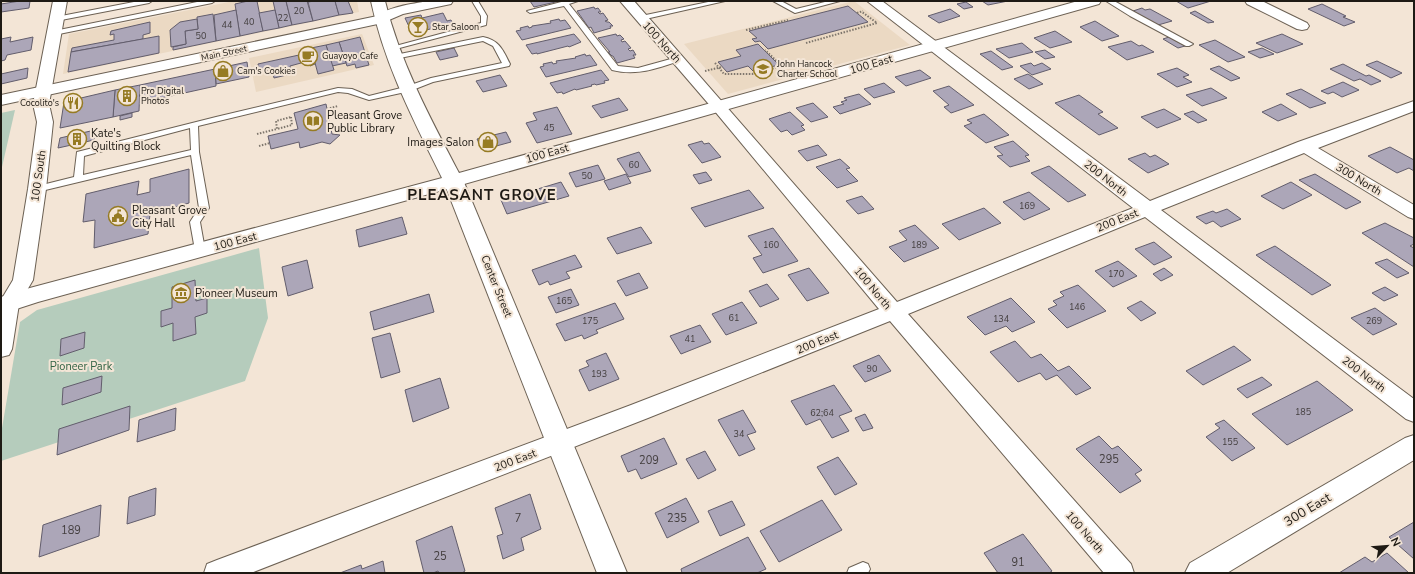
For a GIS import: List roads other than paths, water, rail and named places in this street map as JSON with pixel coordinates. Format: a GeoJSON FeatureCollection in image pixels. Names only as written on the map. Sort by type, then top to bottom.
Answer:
{"type":"FeatureCollection","features":[{"type":"Feature","properties":{"kind":"main road","name":"Center Street"},"geometry":{"type":"LineString","coordinates":[[378,1],[382,19],[407,89],[453,180],[612,573]]}},
{"type":"Feature","properties":{"kind":"main road","name":"100 East"},"geometry":{"type":"LineString","coordinates":[[5,305],[1094,1]]}},
{"type":"Feature","properties":{"kind":"main road","name":"Main Street"},"geometry":{"type":"LineString","coordinates":[[1,100],[382,19]]}},
{"type":"Feature","properties":{"kind":"main road","name":"300 East"},"geometry":{"type":"LineString","coordinates":[[1200,573],[1414,446]]}},
{"type":"Feature","properties":{"kind":"street","name":"100 South"},"geometry":{"type":"LineString","coordinates":[[1,349],[5,305],[23,280],[37,189],[45,122],[41,107],[60,1]]}},
{"type":"Feature","properties":{"kind":"street","name":"Main Street"},"geometry":{"type":"LineString","coordinates":[[382,19],[399,11],[446,1]]}},
{"type":"Feature","properties":{"kind":"street","name":"100 North"},"geometry":{"type":"LineString","coordinates":[[627,1],[719,106],[893,311],[1121,573]]}},
{"type":"Feature","properties":{"kind":"street"},"geometry":{"type":"LineString","coordinates":[[1252,1],[1302,26]]}},
{"type":"Feature","properties":{"kind":"street","name":"200 North"},"geometry":{"type":"LineString","coordinates":[[868,8],[934,46],[1145,209],[1414,412]]}},
{"type":"Feature","properties":{"kind":"street","name":"200 East"},"geometry":{"type":"LineString","coordinates":[[218,573],[560,442],[893,311],[1304,146],[1414,106]]}},
{"type":"Feature","properties":{"kind":"street","name":"300 North"},"geometry":{"type":"LineString","coordinates":[[1304,146],[1414,213]]}},
{"type":"Feature","properties":{"kind":"lane"},"geometry":{"type":"LineString","coordinates":[[56,19],[149,1]]}},
{"type":"Feature","properties":{"kind":"lane"},"geometry":{"type":"LineString","coordinates":[[54,33],[212,1]]}},
{"type":"Feature","properties":{"kind":"lane"},"geometry":{"type":"LineString","coordinates":[[394,52],[480,27],[484,24],[484,16],[476,1]]}},
{"type":"Feature","properties":{"kind":"lane"},"geometry":{"type":"LineString","coordinates":[[530,11],[575,1]]}},
{"type":"Feature","properties":{"kind":"lane"},"geometry":{"type":"LineString","coordinates":[[641,18],[722,1]]}},
{"type":"Feature","properties":{"kind":"lane"},"geometry":{"type":"LineString","coordinates":[[776,1],[795,11],[837,1]]}},
{"type":"Feature","properties":{"kind":"lane"},"geometry":{"type":"LineString","coordinates":[[1109,1],[1132,15],[1189,44]]}},
{"type":"Feature","properties":{"kind":"lane"},"geometry":{"type":"LineString","coordinates":[[565,3],[615,68],[625,71],[638,70],[678,60]]}},
{"type":"Feature","properties":{"kind":"lane"},"geometry":{"type":"LineString","coordinates":[[78,179],[80,154],[338,90],[349,91],[369,98],[407,89],[431,80],[506,64],[497,45],[489,40],[483,39],[394,52]]}},
{"type":"Feature","properties":{"kind":"lane"},"geometry":{"type":"LineString","coordinates":[[194,125],[195,152],[204,208],[195,222],[200,250]]}},
{"type":"Feature","properties":{"kind":"lane"},"geometry":{"type":"LineString","coordinates":[[37,189],[195,152]]}},
{"type":"Feature","properties":{"kind":"place","name":"Star Saloon"},"geometry":{"type":"Point","coordinates":[418,27]}},
{"type":"Feature","properties":{"kind":"place","name":"Guayoyo Cafe"},"geometry":{"type":"Point","coordinates":[308,56]}},
{"type":"Feature","properties":{"kind":"place","name":"John Hancock Charter School"},"geometry":{"type":"Point","coordinates":[763,69]}},
{"type":"Feature","properties":{"kind":"place","name":"Cam's Cookies"},"geometry":{"type":"Point","coordinates":[223,71]}},
{"type":"Feature","properties":{"kind":"place","name":"Pro Digital Photos"},"geometry":{"type":"Point","coordinates":[127,96]}},
{"type":"Feature","properties":{"kind":"place","name":"Cocolito's"},"geometry":{"type":"Point","coordinates":[73,103]}},
{"type":"Feature","properties":{"kind":"place","name":"Pleasant Grove Public Library"},"geometry":{"type":"Point","coordinates":[313,121]}},
{"type":"Feature","properties":{"kind":"place","name":"Kate's Quilting Block"},"geometry":{"type":"Point","coordinates":[77,139]}},
{"type":"Feature","properties":{"kind":"place","name":"Images Salon"},"geometry":{"type":"Point","coordinates":[488,142]}},
{"type":"Feature","properties":{"kind":"place","name":"Pleasant Grove City Hall"},"geometry":{"type":"Point","coordinates":[118,216]}},
{"type":"Feature","properties":{"kind":"place","name":"Pioneer Museum"},"geometry":{"type":"Point","coordinates":[181,293]}},
{"type":"Feature","properties":{"kind":"district","name":"PLEASANT GROVE"},"geometry":{"type":"Point","coordinates":[482,195]}},
{"type":"Feature","properties":{"kind":"park label","name":"Pioneer Park"},"geometry":{"type":"Point","coordinates":[81,366]}}]}
